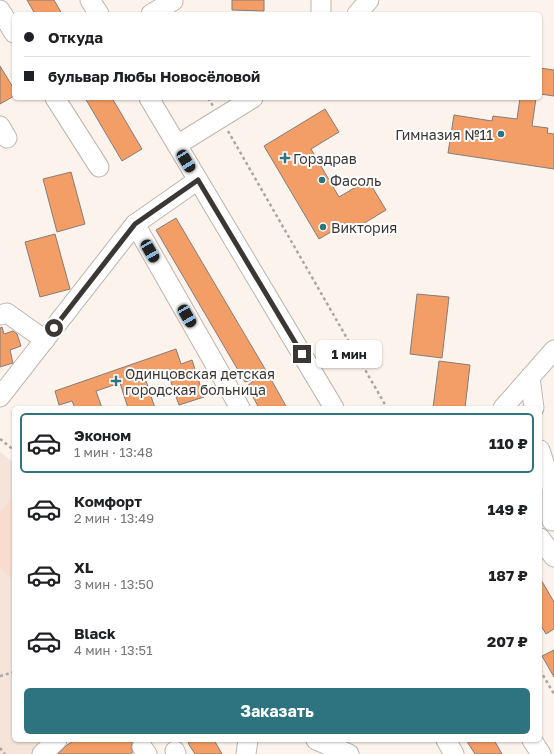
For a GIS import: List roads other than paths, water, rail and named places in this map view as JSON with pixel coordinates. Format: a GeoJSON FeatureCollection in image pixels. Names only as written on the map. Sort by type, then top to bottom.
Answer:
{"type":"FeatureCollection","features":[{"type":"Feature","properties":{"kind":"street"},"geometry":{"type":"LineString","coordinates":[[90,0],[98,12]]}},
{"type":"Feature","properties":{"kind":"street"},"geometry":{"type":"LineString","coordinates":[[154,12],[173,0]]}},
{"type":"Feature","properties":{"kind":"street"},"geometry":{"type":"LineString","coordinates":[[321,0],[321,12]]}},
{"type":"Feature","properties":{"kind":"street"},"geometry":{"type":"LineString","coordinates":[[359,12],[368,0]]}},
{"type":"Feature","properties":{"kind":"street"},"geometry":{"type":"LineString","coordinates":[[0,10],[12,30]]}},
{"type":"Feature","properties":{"kind":"street"},"geometry":{"type":"LineString","coordinates":[[56,100],[99,167]]}},
{"type":"Feature","properties":{"kind":"street"},"geometry":{"type":"LineString","coordinates":[[150,100],[333,406]]}},
{"type":"Feature","properties":{"kind":"street"},"geometry":{"type":"LineString","coordinates":[[177,145],[250,100]]}},
{"type":"Feature","properties":{"kind":"street"},"geometry":{"type":"LineString","coordinates":[[0,397],[135,224],[198,180]]}},
{"type":"Feature","properties":{"kind":"street"},"geometry":{"type":"LineString","coordinates":[[135,224],[239,406]]}},
{"type":"Feature","properties":{"kind":"street"},"geometry":{"type":"LineString","coordinates":[[0,315],[7,312],[45,340]]}},
{"type":"Feature","properties":{"kind":"street"},"geometry":{"type":"LineString","coordinates":[[505,406],[554,350]]}},
{"type":"Feature","properties":{"kind":"street"},"geometry":{"type":"LineString","coordinates":[[0,377],[21,370]]}},
{"type":"Feature","properties":{"kind":"street"},"geometry":{"type":"LineString","coordinates":[[530,377],[534,406]]}},
{"type":"Feature","properties":{"kind":"street"},"geometry":{"type":"LineString","coordinates":[[542,456],[552,488],[552,521]]}},
{"type":"Feature","properties":{"kind":"street"},"geometry":{"type":"LineString","coordinates":[[542,541],[554,556]]}},
{"type":"Feature","properties":{"kind":"street"},"geometry":{"type":"LineString","coordinates":[[42,754],[55,742]]}},
{"type":"Feature","properties":{"kind":"street"},"geometry":{"type":"LineString","coordinates":[[246,754],[248,742]]}},
{"type":"Feature","properties":{"kind":"street"},"geometry":{"type":"LineString","coordinates":[[321,742],[349,754]]}},
{"type":"Feature","properties":{"kind":"street"},"geometry":{"type":"LineString","coordinates":[[447,742],[454,754]]}},
{"type":"Feature","properties":{"kind":"street"},"geometry":{"type":"LineString","coordinates":[[533,742],[541,754]]}},
{"type":"Feature","properties":{"kind":"place","name":"Гимназия №11"},"geometry":{"type":"Point","coordinates":[501,134]}},
{"type":"Feature","properties":{"kind":"place","name":"Горздрав"},"geometry":{"type":"Point","coordinates":[285,158]}},
{"type":"Feature","properties":{"kind":"place","name":"Фасоль"},"geometry":{"type":"Point","coordinates":[322,180]}},
{"type":"Feature","properties":{"kind":"place","name":"Виктория"},"geometry":{"type":"Point","coordinates":[323,227]}},
{"type":"Feature","properties":{"kind":"place","name":"Одинцовская детская городская больница"},"geometry":{"type":"Point","coordinates":[116,381]}}]}
